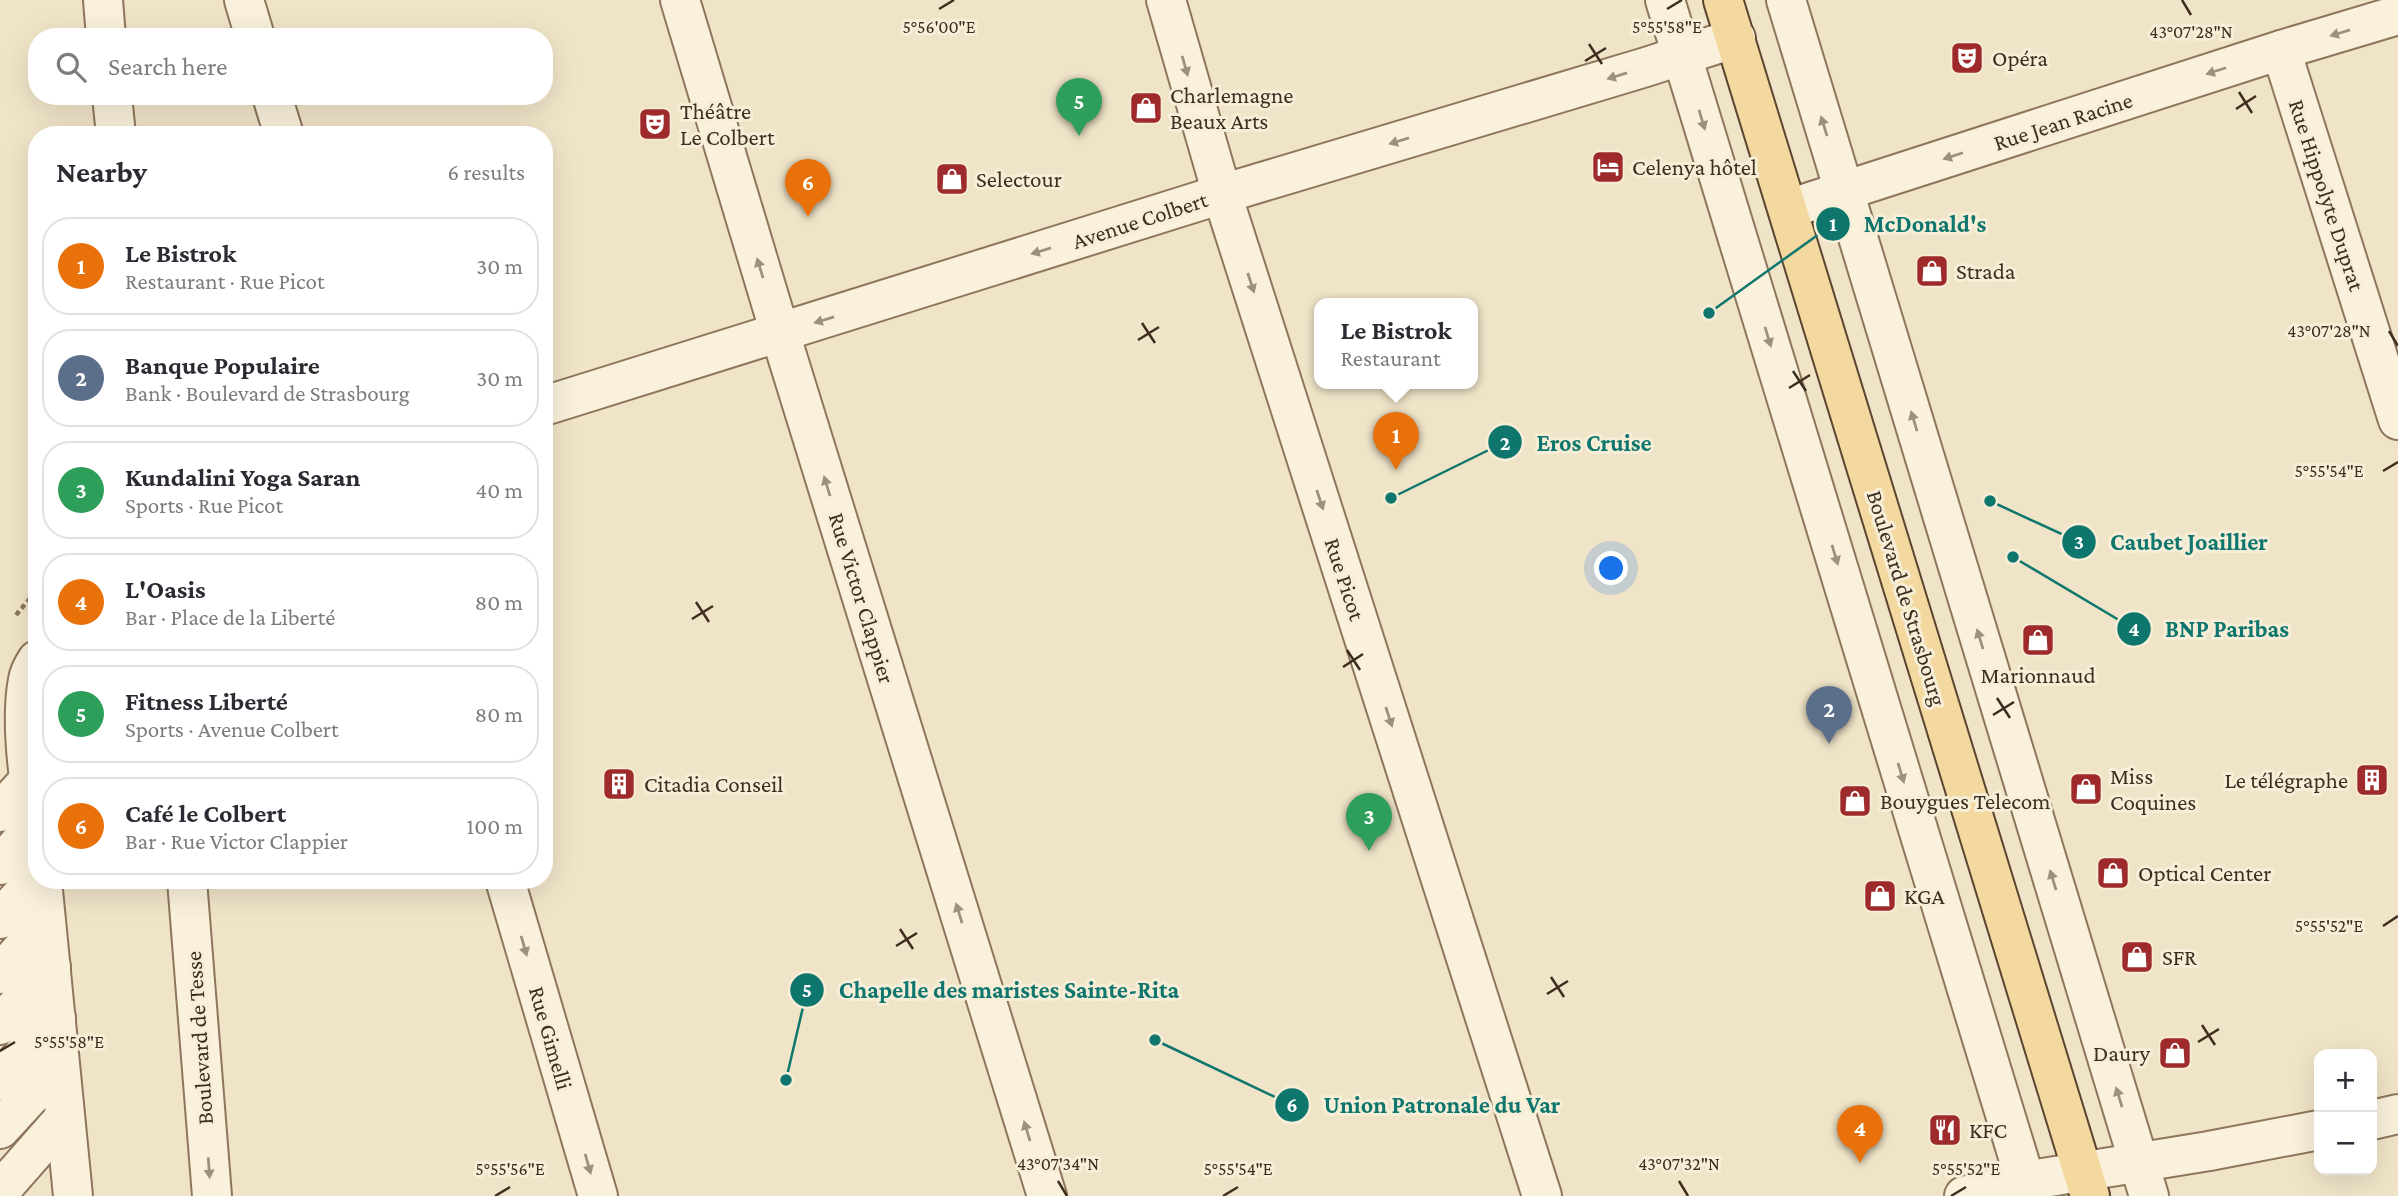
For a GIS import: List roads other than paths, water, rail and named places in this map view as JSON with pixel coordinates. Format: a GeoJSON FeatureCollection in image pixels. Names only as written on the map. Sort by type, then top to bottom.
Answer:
{"type":"FeatureCollection","features":[{"type":"Feature","properties":{"kind":"main road","name":"Boulevard de Strasbourg"},"geometry":{"type":"LineString","coordinates":[[1723,0],[2086,1184]]}},
{"type":"Feature","properties":{"kind":"street"},"geometry":{"type":"LineString","coordinates":[[103,0],[105,28]]}},
{"type":"Feature","properties":{"kind":"street"},"geometry":{"type":"LineString","coordinates":[[244,0],[252,28]]}},
{"type":"Feature","properties":{"kind":"street","name":"Rue Victor Clappier"},"geometry":{"type":"LineString","coordinates":[[680,0],[780,334],[1047,1196]]}},
{"type":"Feature","properties":{"kind":"street","name":"Rue Picot"},"geometry":{"type":"LineString","coordinates":[[1166,0],[1222,194],[1542,1196]]}},
{"type":"Feature","properties":{"kind":"street"},"geometry":{"type":"LineString","coordinates":[[1665,0],[2028,1188]]}},
{"type":"Feature","properties":{"kind":"street"},"geometry":{"type":"LineString","coordinates":[[1786,0],[2144,1179]]}},
{"type":"Feature","properties":{"kind":"street","name":"Rue Jean Racine"},"geometry":{"type":"LineString","coordinates":[[1788,209],[2281,50],[2398,15]]}},
{"type":"Feature","properties":{"kind":"street","name":"Avenue Colbert"},"geometry":{"type":"LineString","coordinates":[[553,403],[1222,194],[1736,38]]}},
{"type":"Feature","properties":{"kind":"street","name":"Rue Hippolyte Duprat"},"geometry":{"type":"LineString","coordinates":[[2281,50],[2398,420]]}},
{"type":"Feature","properties":{"kind":"street"},"geometry":{"type":"LineString","coordinates":[[113,105],[115,126]]}},
{"type":"Feature","properties":{"kind":"street"},"geometry":{"type":"LineString","coordinates":[[275,105],[281,126]]}},
{"type":"Feature","properties":{"kind":"street"},"geometry":{"type":"LineString","coordinates":[[0,812],[26,737],[28,677]]}},
{"type":"Feature","properties":{"kind":"street"},"geometry":{"type":"LineString","coordinates":[[15,772],[28,810]]}},
{"type":"Feature","properties":{"kind":"street"},"geometry":{"type":"LineString","coordinates":[[0,865],[28,840]]}},
{"type":"Feature","properties":{"kind":"street"},"geometry":{"type":"LineString","coordinates":[[0,919],[28,887]]}},
{"type":"Feature","properties":{"kind":"street"},"geometry":{"type":"LineString","coordinates":[[43,889],[65,1117],[65,1188]]}},
{"type":"Feature","properties":{"kind":"street","name":"Boulevard de Tesse"},"geometry":{"type":"LineString","coordinates":[[188,889],[212,1196]]}},
{"type":"Feature","properties":{"kind":"street","name":"Rue Gimelli"},"geometry":{"type":"LineString","coordinates":[[508,889],[598,1196]]}},
{"type":"Feature","properties":{"kind":"street"},"geometry":{"type":"LineString","coordinates":[[0,974],[46,922]]}},
{"type":"Feature","properties":{"kind":"street"},"geometry":{"type":"LineString","coordinates":[[0,1025],[51,967]]}},
{"type":"Feature","properties":{"kind":"street"},"geometry":{"type":"LineString","coordinates":[[0,1081],[56,1018]]}},
{"type":"Feature","properties":{"kind":"street"},"geometry":{"type":"LineString","coordinates":[[0,1129],[59,1065]]}},
{"type":"Feature","properties":{"kind":"street"},"geometry":{"type":"LineString","coordinates":[[2377,1118],[2398,1114]]}},
{"type":"Feature","properties":{"kind":"street"},"geometry":{"type":"LineString","coordinates":[[0,1191],[65,1117]]}},
{"type":"Feature","properties":{"kind":"street"},"geometry":{"type":"LineString","coordinates":[[1964,1196],[2144,1179],[2314,1131]]}},
{"type":"Feature","properties":{"kind":"place","name":"Opéra"},"geometry":{"type":"Point","coordinates":[1967,58]}},
{"type":"Feature","properties":{"kind":"place","name":"Charlemagne Beaux Arts"},"geometry":{"type":"Point","coordinates":[1146,108]}},
{"type":"Feature","properties":{"kind":"place","name":"Théâtre Le Colbert"},"geometry":{"type":"Point","coordinates":[655,124]}},
{"type":"Feature","properties":{"kind":"place","name":"Fitness Liberté"},"geometry":{"type":"Point","coordinates":[1079,136]}},
{"type":"Feature","properties":{"kind":"place","name":"Celenya hôtel"},"geometry":{"type":"Point","coordinates":[1608,167]}},
{"type":"Feature","properties":{"kind":"place","name":"Selectour"},"geometry":{"type":"Point","coordinates":[952,179]}},
{"type":"Feature","properties":{"kind":"place","name":"Café le Colbert"},"geometry":{"type":"Point","coordinates":[808,217]}},
{"type":"Feature","properties":{"kind":"place","name":"Strada"},"geometry":{"type":"Point","coordinates":[1932,271]}},
{"type":"Feature","properties":{"kind":"place","name":"McDonald's"},"geometry":{"type":"Point","coordinates":[1709,313]}},
{"type":"Feature","properties":{"kind":"place","name":"Le Bistrok"},"geometry":{"type":"Point","coordinates":[1396,470]}},
{"type":"Feature","properties":{"kind":"place","name":"Eros Cruise"},"geometry":{"type":"Point","coordinates":[1391,498]}},
{"type":"Feature","properties":{"kind":"place","name":"Caubet Joaillier"},"geometry":{"type":"Point","coordinates":[1990,501]}},
{"type":"Feature","properties":{"kind":"place","name":"BNP Paribas"},"geometry":{"type":"Point","coordinates":[2013,557]}},
{"type":"Feature","properties":{"kind":"place","name":"Marionnaud"},"geometry":{"type":"Point","coordinates":[2038,640]}},
{"type":"Feature","properties":{"kind":"place","name":"Banque Populaire"},"geometry":{"type":"Point","coordinates":[1829,744]}},
{"type":"Feature","properties":{"kind":"place","name":"Le télégraphe"},"geometry":{"type":"Point","coordinates":[2372,780]}},
{"type":"Feature","properties":{"kind":"place","name":"Citadia Conseil"},"geometry":{"type":"Point","coordinates":[619,784]}},
{"type":"Feature","properties":{"kind":"place","name":"Miss Coquines"},"geometry":{"type":"Point","coordinates":[2086,789]}},
{"type":"Feature","properties":{"kind":"place","name":"Bouygues Telecom"},"geometry":{"type":"Point","coordinates":[1855,801]}},
{"type":"Feature","properties":{"kind":"place","name":"Kundalini Yoga Saran"},"geometry":{"type":"Point","coordinates":[1369,851]}},
{"type":"Feature","properties":{"kind":"place","name":"Optical Center"},"geometry":{"type":"Point","coordinates":[2113,873]}},
{"type":"Feature","properties":{"kind":"place","name":"KGA"},"geometry":{"type":"Point","coordinates":[1880,896]}},
{"type":"Feature","properties":{"kind":"place","name":"SFR"},"geometry":{"type":"Point","coordinates":[2137,957]}},
{"type":"Feature","properties":{"kind":"place","name":"Union Patronale du Var"},"geometry":{"type":"Point","coordinates":[1155,1040]}},
{"type":"Feature","properties":{"kind":"place","name":"Daury"},"geometry":{"type":"Point","coordinates":[2175,1053]}},
{"type":"Feature","properties":{"kind":"place","name":"Chapelle des maristes Sainte-Rita"},"geometry":{"type":"Point","coordinates":[786,1080]}},
{"type":"Feature","properties":{"kind":"place","name":"KFC"},"geometry":{"type":"Point","coordinates":[1945,1130]}},
{"type":"Feature","properties":{"kind":"place","name":"L'Oasis"},"geometry":{"type":"Point","coordinates":[1860,1163]}}]}
